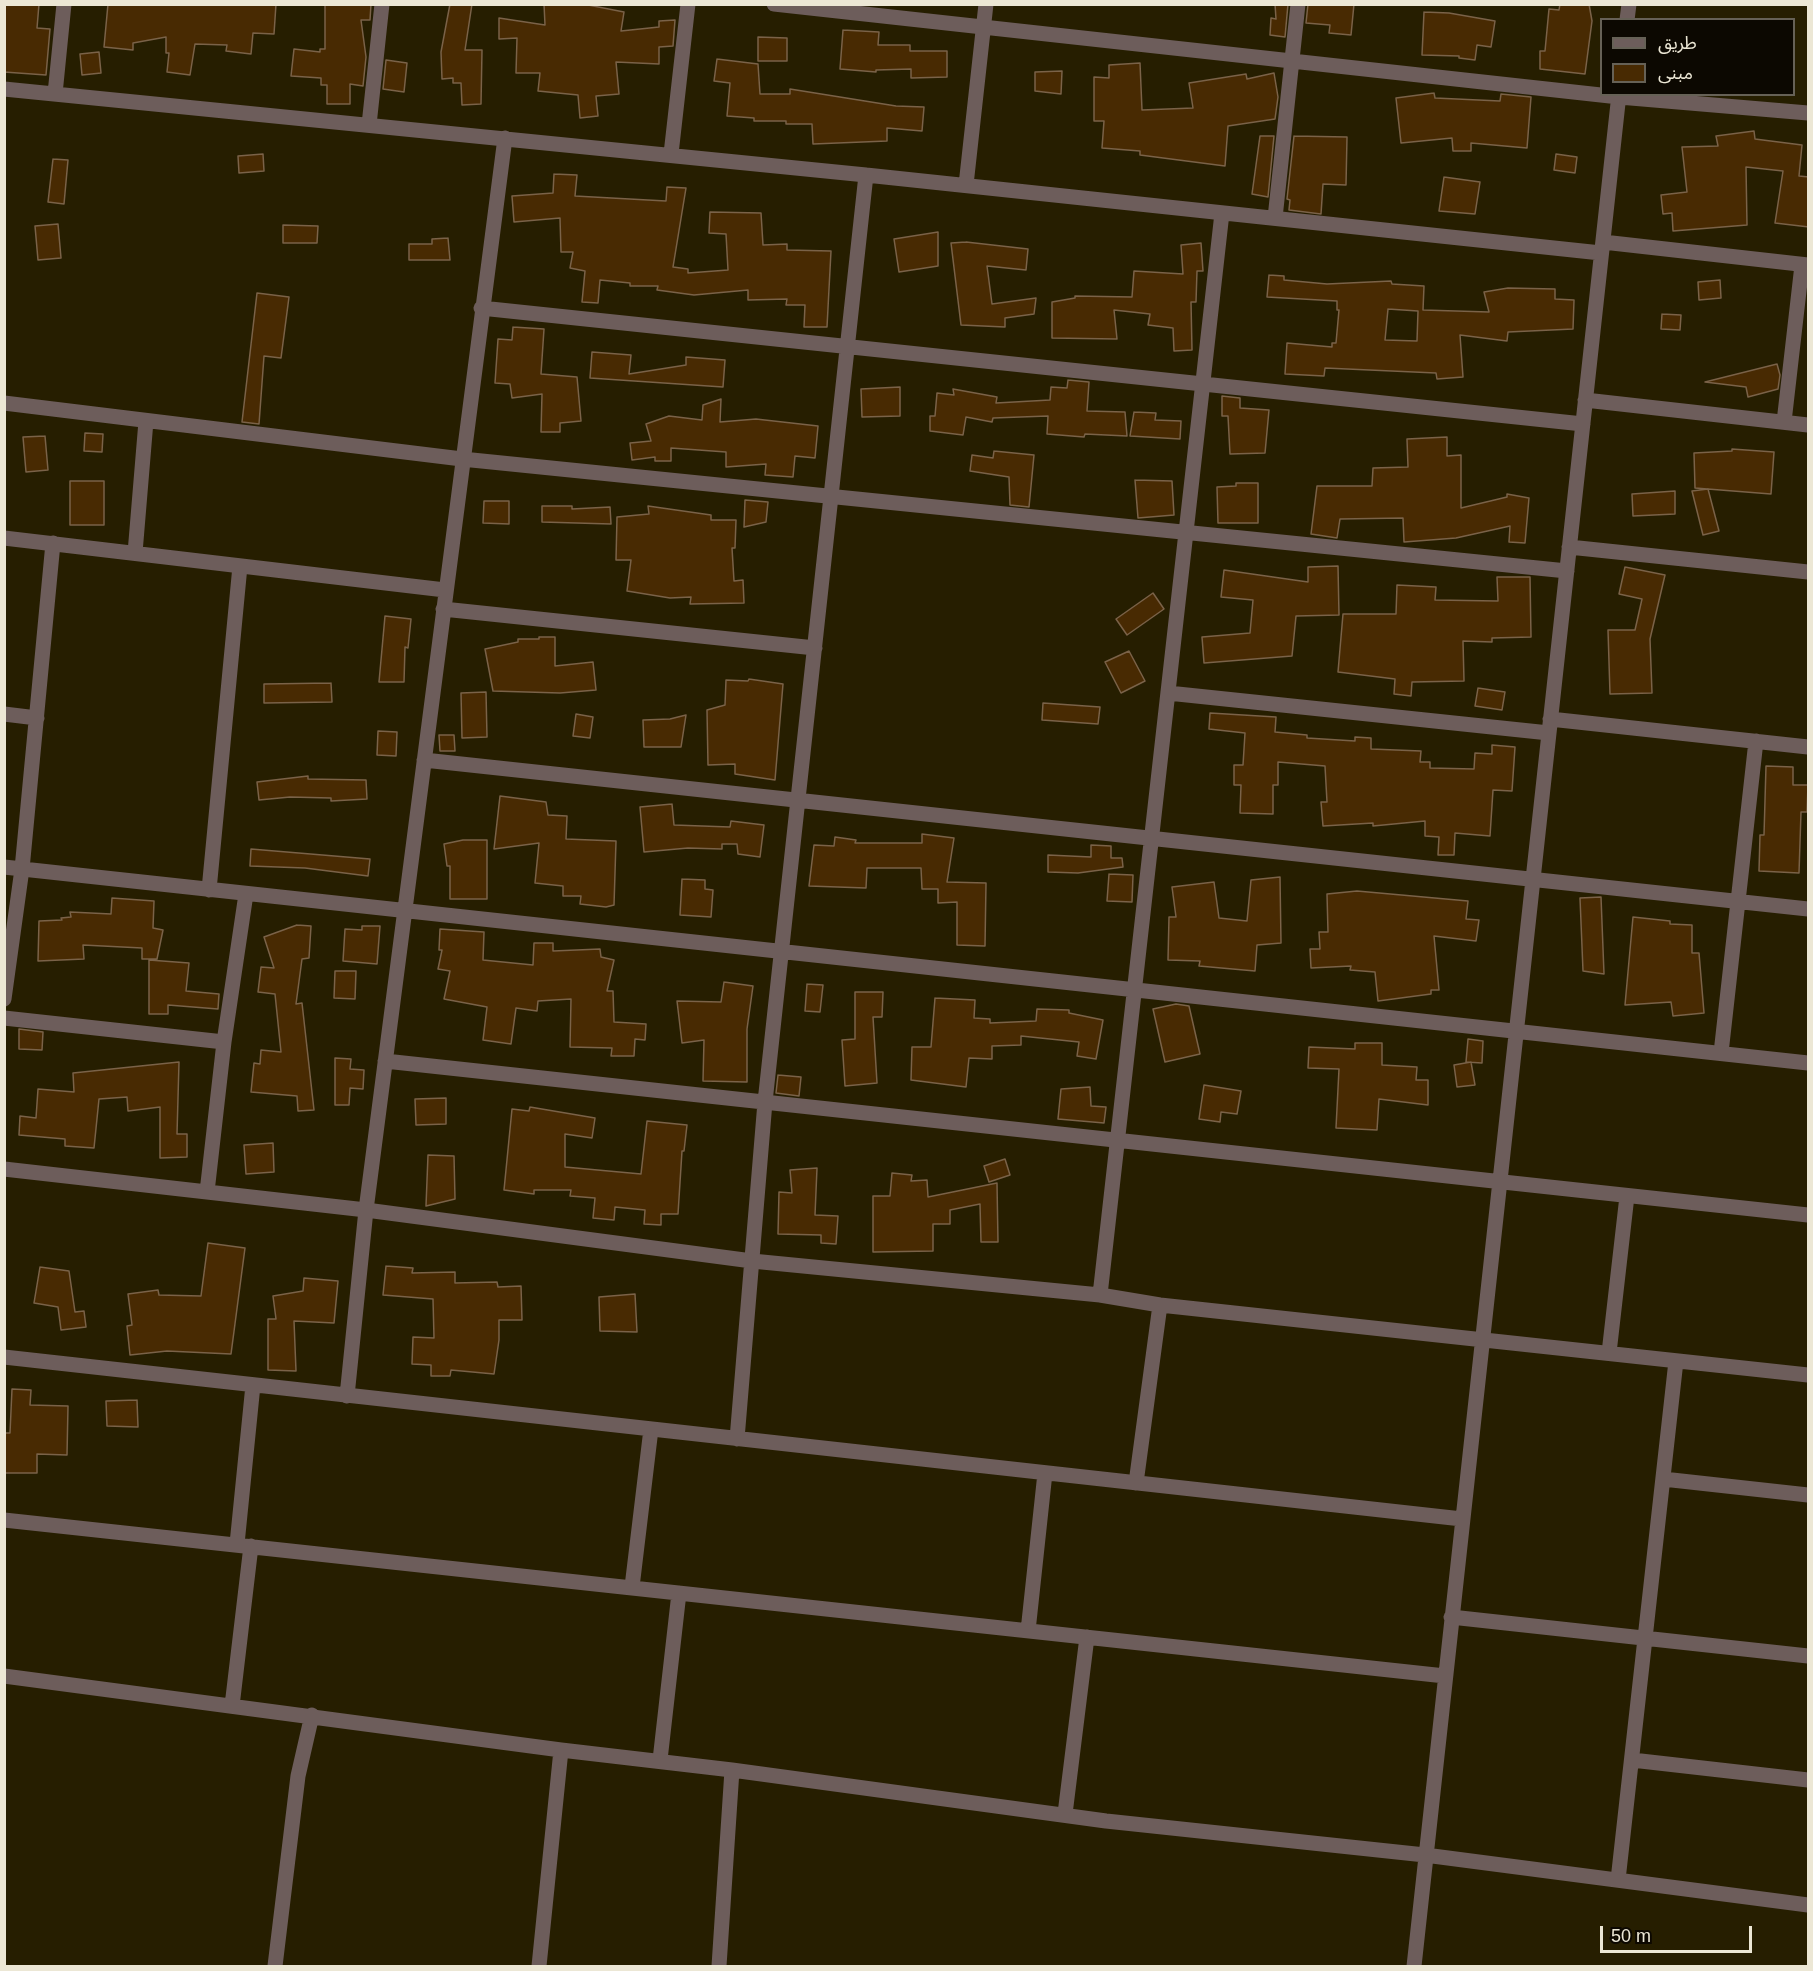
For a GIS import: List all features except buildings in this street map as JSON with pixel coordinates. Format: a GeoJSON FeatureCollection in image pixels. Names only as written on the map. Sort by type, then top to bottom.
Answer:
{"type":"FeatureCollection","features":[{"type":"Feature","properties":{"kind":"street"},"geometry":{"type":"LineString","coordinates":[[55,94],[64,4]]}},
{"type":"Feature","properties":{"kind":"street"},"geometry":{"type":"LineString","coordinates":[[369,125],[382,4]]}},
{"type":"Feature","properties":{"kind":"street"},"geometry":{"type":"LineString","coordinates":[[671,154],[688,4]]}},
{"type":"Feature","properties":{"kind":"street"},"geometry":{"type":"LineString","coordinates":[[774,4],[1600,94]]}},
{"type":"Feature","properties":{"kind":"street"},"geometry":{"type":"LineString","coordinates":[[966,185],[986,4]]}},
{"type":"Feature","properties":{"kind":"street"},"geometry":{"type":"LineString","coordinates":[[1275,218],[1298,4]]}},
{"type":"Feature","properties":{"kind":"street"},"geometry":{"type":"LineString","coordinates":[[4,89],[671,154],[1222,213],[1805,265],[1784,422]]}},
{"type":"Feature","properties":{"kind":"street"},"geometry":{"type":"LineString","coordinates":[[1414,1966],[1619,96],[1809,113]]}},
{"type":"Feature","properties":{"kind":"street"},"geometry":{"type":"LineString","coordinates":[[347,1396],[366,1210],[481,308],[505,138]]}},
{"type":"Feature","properties":{"kind":"street"},"geometry":{"type":"LineString","coordinates":[[737,1439],[765,1102],[866,175]]}},
{"type":"Feature","properties":{"kind":"street"},"geometry":{"type":"LineString","coordinates":[[1100,1295],[1222,213]]}},
{"type":"Feature","properties":{"kind":"street"},"geometry":{"type":"LineString","coordinates":[[481,308],[1583,424]]}},
{"type":"Feature","properties":{"kind":"street"},"geometry":{"type":"LineString","coordinates":[[1585,400],[1809,425]]}},
{"type":"Feature","properties":{"kind":"street"},"geometry":{"type":"LineString","coordinates":[[4,403],[462,459],[1566,571]]}},
{"type":"Feature","properties":{"kind":"street"},"geometry":{"type":"LineString","coordinates":[[135,553],[146,422]]}},
{"type":"Feature","properties":{"kind":"street"},"geometry":{"type":"LineString","coordinates":[[4,538],[446,590]]}},
{"type":"Feature","properties":{"kind":"street"},"geometry":{"type":"LineString","coordinates":[[4,999],[22,870],[53,543]]}},
{"type":"Feature","properties":{"kind":"street"},"geometry":{"type":"LineString","coordinates":[[1569,547],[1809,572]]}},
{"type":"Feature","properties":{"kind":"street"},"geometry":{"type":"LineString","coordinates":[[209,890],[240,566]]}},
{"type":"Feature","properties":{"kind":"street"},"geometry":{"type":"LineString","coordinates":[[443,609],[815,648]]}},
{"type":"Feature","properties":{"kind":"street"},"geometry":{"type":"LineString","coordinates":[[1168,693],[1809,747]]}},
{"type":"Feature","properties":{"kind":"street"},"geometry":{"type":"LineString","coordinates":[[4,714],[37,717]]}},
{"type":"Feature","properties":{"kind":"street"},"geometry":{"type":"LineString","coordinates":[[1721,1053],[1756,741]]}},
{"type":"Feature","properties":{"kind":"street"},"geometry":{"type":"LineString","coordinates":[[423,760],[1809,909]]}},
{"type":"Feature","properties":{"kind":"street"},"geometry":{"type":"LineString","coordinates":[[4,867],[1809,1063]]}},
{"type":"Feature","properties":{"kind":"street"},"geometry":{"type":"LineString","coordinates":[[207,1192],[224,1042],[246,894]]}},
{"type":"Feature","properties":{"kind":"street"},"geometry":{"type":"LineString","coordinates":[[4,1018],[224,1042]]}},
{"type":"Feature","properties":{"kind":"street"},"geometry":{"type":"LineString","coordinates":[[385,1061],[1809,1215]]}},
{"type":"Feature","properties":{"kind":"street"},"geometry":{"type":"LineString","coordinates":[[4,1169],[366,1210],[752,1261],[1100,1295],[1160,1305],[1809,1375]]}},
{"type":"Feature","properties":{"kind":"street"},"geometry":{"type":"LineString","coordinates":[[1609,1353],[1627,1196]]}},
{"type":"Feature","properties":{"kind":"street"},"geometry":{"type":"LineString","coordinates":[[1136,1483],[1160,1305]]}},
{"type":"Feature","properties":{"kind":"street"},"geometry":{"type":"LineString","coordinates":[[4,1357],[1462,1519]]}},
{"type":"Feature","properties":{"kind":"street"},"geometry":{"type":"LineString","coordinates":[[1618,1880],[1676,1361]]}},
{"type":"Feature","properties":{"kind":"street"},"geometry":{"type":"LineString","coordinates":[[232,1706],[253,1385]]}},
{"type":"Feature","properties":{"kind":"street"},"geometry":{"type":"LineString","coordinates":[[632,1587],[651,1429]]}},
{"type":"Feature","properties":{"kind":"street"},"geometry":{"type":"LineString","coordinates":[[1028,1630],[1045,1473]]}},
{"type":"Feature","properties":{"kind":"street"},"geometry":{"type":"LineString","coordinates":[[1663,1479],[1809,1495]]}},
{"type":"Feature","properties":{"kind":"street"},"geometry":{"type":"LineString","coordinates":[[4,1520],[1445,1676]]}},
{"type":"Feature","properties":{"kind":"street"},"geometry":{"type":"LineString","coordinates":[[660,1760],[679,1593]]}},
{"type":"Feature","properties":{"kind":"street"},"geometry":{"type":"LineString","coordinates":[[1451,1617],[1809,1656]]}},
{"type":"Feature","properties":{"kind":"street"},"geometry":{"type":"LineString","coordinates":[[1065,1814],[1087,1637]]}},
{"type":"Feature","properties":{"kind":"street"},"geometry":{"type":"LineString","coordinates":[[4,1676],[312,1715],[561,1750],[660,1760],[1106,1821],[1425,1855],[1809,1905]]}},
{"type":"Feature","properties":{"kind":"street"},"geometry":{"type":"LineString","coordinates":[[275,1966],[298,1776],[312,1715]]}},
{"type":"Feature","properties":{"kind":"street"},"geometry":{"type":"LineString","coordinates":[[539,1966],[561,1750]]}},
{"type":"Feature","properties":{"kind":"street"},"geometry":{"type":"LineString","coordinates":[[1632,1760],[1809,1780]]}},
{"type":"Feature","properties":{"kind":"street"},"geometry":{"type":"LineString","coordinates":[[719,1966],[732,1770]]}}]}
